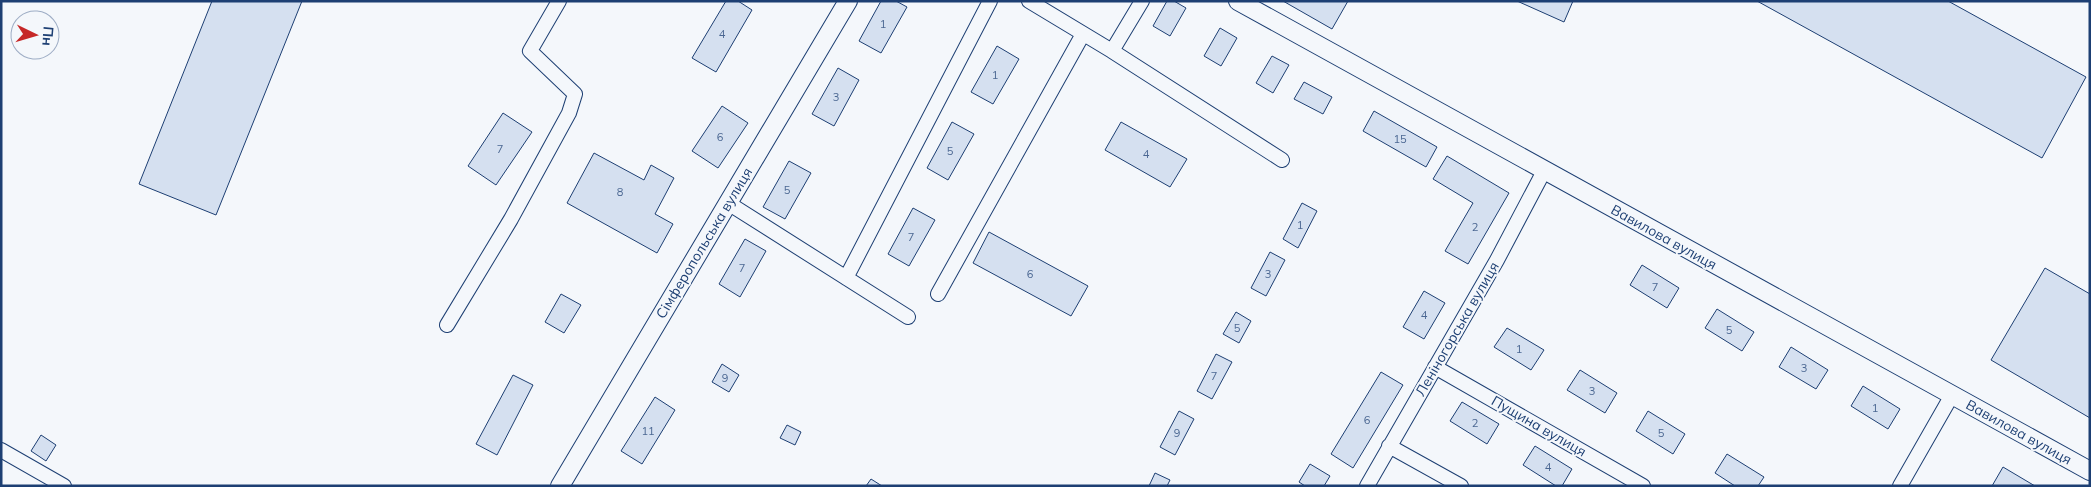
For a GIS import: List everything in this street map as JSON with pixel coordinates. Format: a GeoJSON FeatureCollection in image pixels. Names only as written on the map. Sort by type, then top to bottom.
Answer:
{"type":"FeatureCollection","features":[{"type":"Feature","properties":{"kind":"street"},"geometry":{"type":"LineString","coordinates":[[447,326],[511,220],[569,114],[575,94],[530,52],[559,1]]}},
{"type":"Feature","properties":{"kind":"street","name":"Сімферопольська вулиця"},"geometry":{"type":"LineString","coordinates":[[560,486],[848,1]]}},
{"type":"Feature","properties":{"kind":"street"},"geometry":{"type":"LineString","coordinates":[[846,278],[990,1]]}},
{"type":"Feature","properties":{"kind":"street"},"geometry":{"type":"LineString","coordinates":[[1029,1],[1112,51],[1282,160]]}},
{"type":"Feature","properties":{"kind":"street"},"geometry":{"type":"LineString","coordinates":[[1112,51],[1142,1]]}},
{"type":"Feature","properties":{"kind":"street","name":"Вавилова вулиця"},"geometry":{"type":"LineString","coordinates":[[1238,1],[2090,471]]}},
{"type":"Feature","properties":{"kind":"street"},"geometry":{"type":"LineString","coordinates":[[938,294],[1083,34]]}},
{"type":"Feature","properties":{"kind":"street","name":"Леніногорська вулиця"},"geometry":{"type":"LineString","coordinates":[[1367,486],[1497,260],[1544,171]]}},
{"type":"Feature","properties":{"kind":"street"},"geometry":{"type":"LineString","coordinates":[[728,203],[908,317]]}},
{"type":"Feature","properties":{"kind":"street","name":"Пущина вулиця"},"geometry":{"type":"LineString","coordinates":[[1435,367],[1644,486]]}},
{"type":"Feature","properties":{"kind":"street"},"geometry":{"type":"LineString","coordinates":[[1900,486],[1952,395]]}},
{"type":"Feature","properties":{"kind":"street"},"geometry":{"type":"LineString","coordinates":[[1389,446],[1461,486]]}},
{"type":"Feature","properties":{"kind":"street"},"geometry":{"type":"LineString","coordinates":[[1,450],[64,486]]}},
{"type":"Feature","properties":{"kind":"building"},"geometry":{"type":"Polygon","coordinates":[[[212,1],[302,1],[216,215],[139,184],[212,1]]]}},
{"type":"Feature","properties":{"kind":"building"},"geometry":{"type":"Polygon","coordinates":[[[726,1],[738,1],[752,10],[716,72],[692,58],[726,1]]]}},
{"type":"Feature","properties":{"kind":"building"},"geometry":{"type":"Polygon","coordinates":[[[881,1],[896,1],[907,7],[881,53],[859,41],[881,1]]]}},
{"type":"Feature","properties":{"kind":"building"},"geometry":{"type":"Polygon","coordinates":[[[1167,1],[1174,1],[1186,8],[1170,36],[1153,26],[1167,1]]]}},
{"type":"Feature","properties":{"kind":"building"},"geometry":{"type":"Polygon","coordinates":[[[1283,1],[1348,1],[1332,29],[1283,1]]]}},
{"type":"Feature","properties":{"kind":"building"},"geometry":{"type":"Polygon","coordinates":[[[1517,1],[1573,1],[1564,22],[1517,1]]]}},
{"type":"Feature","properties":{"kind":"building"},"geometry":{"type":"Polygon","coordinates":[[[1757,1],[1948,1],[2086,77],[2042,158],[1757,1]]]}},
{"type":"Feature","properties":{"kind":"building"},"geometry":{"type":"Polygon","coordinates":[[[1220,28],[1237,38],[1221,66],[1204,56],[1220,28]]]}},
{"type":"Feature","properties":{"kind":"building"},"geometry":{"type":"Polygon","coordinates":[[[997,46],[1019,59],[993,104],[971,92],[997,46]]]}},
{"type":"Feature","properties":{"kind":"building"},"geometry":{"type":"Polygon","coordinates":[[[1272,56],[1289,65],[1273,93],[1256,83],[1272,56]]]}},
{"type":"Feature","properties":{"kind":"building"},"geometry":{"type":"Polygon","coordinates":[[[838,68],[859,80],[834,126],[812,114],[838,68]]]}},
{"type":"Feature","properties":{"kind":"building"},"geometry":{"type":"Polygon","coordinates":[[[1304,82],[1332,97],[1323,114],[1294,99],[1304,82]]]}},
{"type":"Feature","properties":{"kind":"building"},"geometry":{"type":"Polygon","coordinates":[[[722,106],[748,123],[718,168],[692,151],[722,106]]]}},
{"type":"Feature","properties":{"kind":"building"},"geometry":{"type":"Polygon","coordinates":[[[1374,111],[1437,147],[1426,167],[1363,131],[1374,111]]]}},
{"type":"Feature","properties":{"kind":"building"},"geometry":{"type":"Polygon","coordinates":[[[503,113],[532,132],[496,185],[468,166],[503,113]]]}},
{"type":"Feature","properties":{"kind":"building"},"geometry":{"type":"Polygon","coordinates":[[[952,122],[974,134],[948,180],[927,168],[952,122]]]}},
{"type":"Feature","properties":{"kind":"building"},"geometry":{"type":"Polygon","coordinates":[[[1121,122],[1187,159],[1170,187],[1105,150],[1121,122]]]}},
{"type":"Feature","properties":{"kind":"building"},"geometry":{"type":"Polygon","coordinates":[[[594,153],[644,180],[651,165],[674,178],[655,214],[673,224],[657,253],[567,203],[594,153]]]}},
{"type":"Feature","properties":{"kind":"building"},"geometry":{"type":"Polygon","coordinates":[[[1447,156],[1509,193],[1468,264],[1445,251],[1473,203],[1433,179],[1447,156]]]}},
{"type":"Feature","properties":{"kind":"building"},"geometry":{"type":"Polygon","coordinates":[[[789,161],[811,173],[785,219],[763,207],[789,161]]]}},
{"type":"Feature","properties":{"kind":"building"},"geometry":{"type":"Polygon","coordinates":[[[1302,203],[1317,211],[1298,248],[1283,239],[1302,203]]]}},
{"type":"Feature","properties":{"kind":"building"},"geometry":{"type":"Polygon","coordinates":[[[913,208],[935,220],[909,266],[888,254],[913,208]]]}},
{"type":"Feature","properties":{"kind":"building"},"geometry":{"type":"Polygon","coordinates":[[[989,232],[1088,286],[1071,316],[973,263],[989,232]]]}},
{"type":"Feature","properties":{"kind":"building"},"geometry":{"type":"Polygon","coordinates":[[[745,239],[766,251],[740,297],[719,284],[745,239]]]}},
{"type":"Feature","properties":{"kind":"building"},"geometry":{"type":"Polygon","coordinates":[[[1270,252],[1285,260],[1266,296],[1251,288],[1270,252]]]}},
{"type":"Feature","properties":{"kind":"building"},"geometry":{"type":"Polygon","coordinates":[[[1642,265],[1679,288],[1667,308],[1630,285],[1642,265]]]}},
{"type":"Feature","properties":{"kind":"building"},"geometry":{"type":"Polygon","coordinates":[[[2045,268],[2090,294],[2090,418],[1991,360],[2045,268]]]}},
{"type":"Feature","properties":{"kind":"building"},"geometry":{"type":"Polygon","coordinates":[[[1424,291],[1445,303],[1424,339],[1403,327],[1424,291]]]}},
{"type":"Feature","properties":{"kind":"building"},"geometry":{"type":"Polygon","coordinates":[[[561,294],[581,305],[564,333],[545,322],[561,294]]]}},
{"type":"Feature","properties":{"kind":"building"},"geometry":{"type":"Polygon","coordinates":[[[1717,309],[1754,332],[1742,351],[1705,328],[1717,309]]]}},
{"type":"Feature","properties":{"kind":"building"},"geometry":{"type":"Polygon","coordinates":[[[1236,312],[1251,321],[1239,343],[1223,334],[1236,312]]]}},
{"type":"Feature","properties":{"kind":"building"},"geometry":{"type":"Polygon","coordinates":[[[1507,328],[1544,350],[1531,370],[1494,347],[1507,328]]]}},
{"type":"Feature","properties":{"kind":"building"},"geometry":{"type":"Polygon","coordinates":[[[1791,347],[1828,370],[1816,389],[1779,367],[1791,347]]]}},
{"type":"Feature","properties":{"kind":"building"},"geometry":{"type":"Polygon","coordinates":[[[1216,354],[1232,362],[1212,399],[1197,391],[1216,354]]]}},
{"type":"Feature","properties":{"kind":"building"},"geometry":{"type":"Polygon","coordinates":[[[722,364],[739,375],[729,392],[712,382],[722,364]]]}},
{"type":"Feature","properties":{"kind":"building"},"geometry":{"type":"Polygon","coordinates":[[[1580,370],[1617,393],[1605,413],[1567,390],[1580,370]]]}},
{"type":"Feature","properties":{"kind":"building"},"geometry":{"type":"Polygon","coordinates":[[[1381,372],[1403,385],[1353,468],[1331,454],[1381,372]]]}},
{"type":"Feature","properties":{"kind":"building"},"geometry":{"type":"Polygon","coordinates":[[[513,375],[533,385],[497,455],[476,444],[513,375]]]}},
{"type":"Feature","properties":{"kind":"building"},"geometry":{"type":"Polygon","coordinates":[[[1863,386],[1900,409],[1888,429],[1851,406],[1863,386]]]}},
{"type":"Feature","properties":{"kind":"building"},"geometry":{"type":"Polygon","coordinates":[[[655,397],[675,410],[642,464],[621,451],[655,397]]]}},
{"type":"Feature","properties":{"kind":"building"},"geometry":{"type":"Polygon","coordinates":[[[1462,402],[1499,424],[1487,444],[1450,421],[1462,402]]]}},
{"type":"Feature","properties":{"kind":"building"},"geometry":{"type":"Polygon","coordinates":[[[1179,411],[1194,419],[1175,455],[1160,447],[1179,411]]]}},
{"type":"Feature","properties":{"kind":"building"},"geometry":{"type":"Polygon","coordinates":[[[1648,411],[1685,434],[1673,454],[1636,431],[1648,411]]]}},
{"type":"Feature","properties":{"kind":"building"},"geometry":{"type":"Polygon","coordinates":[[[787,425],[801,432],[795,445],[780,438],[787,425]]]}},
{"type":"Feature","properties":{"kind":"building"},"geometry":{"type":"Polygon","coordinates":[[[41,435],[56,445],[46,461],[31,451],[41,435]]]}},
{"type":"Feature","properties":{"kind":"building"},"geometry":{"type":"Polygon","coordinates":[[[1535,446],[1572,469],[1562,486],[1556,486],[1523,465],[1535,446]]]}},
{"type":"Feature","properties":{"kind":"building"},"geometry":{"type":"Polygon","coordinates":[[[1727,454],[1764,477],[1758,486],[1735,486],[1715,473],[1727,454]]]}},
{"type":"Feature","properties":{"kind":"building"},"geometry":{"type":"Polygon","coordinates":[[[1310,464],[1330,476],[1324,486],[1305,486],[1299,482],[1310,464]]]}},
{"type":"Feature","properties":{"kind":"building"},"geometry":{"type":"Polygon","coordinates":[[[2003,467],[2035,486],[1992,486],[2003,467]]]}},
{"type":"Feature","properties":{"kind":"building"},"geometry":{"type":"Polygon","coordinates":[[[1155,473],[1170,480],[1167,486],[1149,486],[1155,473]]]}},
{"type":"Feature","properties":{"kind":"building"},"geometry":{"type":"Polygon","coordinates":[[[871,479],[882,486],[866,486],[871,479]]]}}]}
